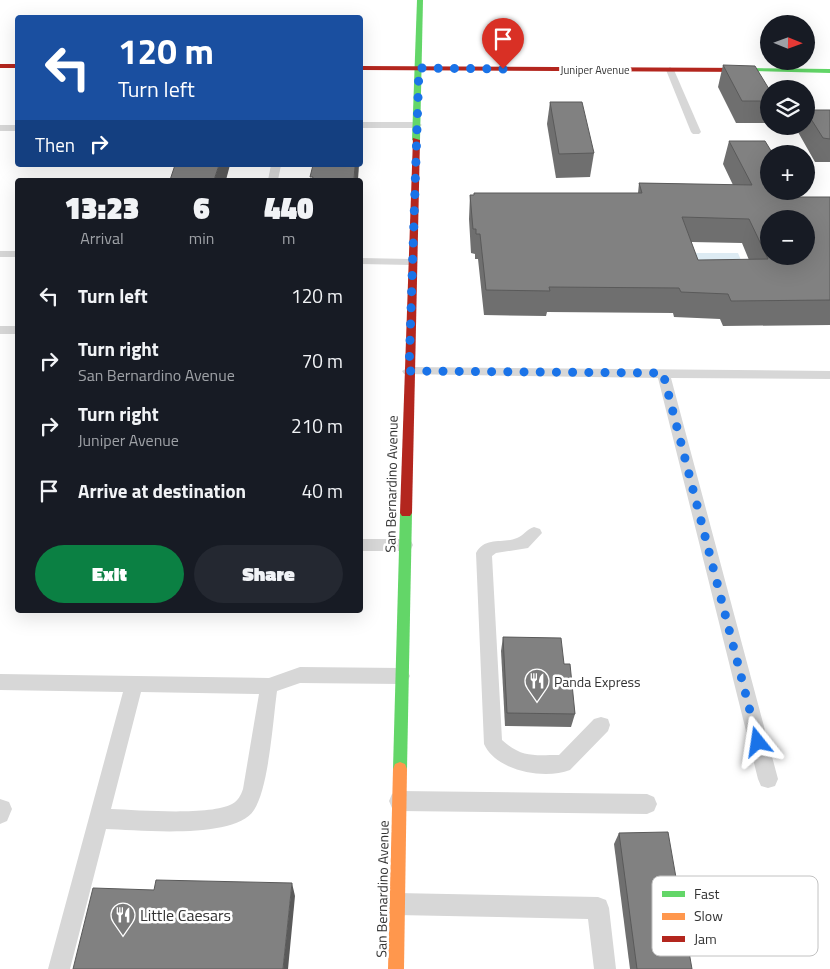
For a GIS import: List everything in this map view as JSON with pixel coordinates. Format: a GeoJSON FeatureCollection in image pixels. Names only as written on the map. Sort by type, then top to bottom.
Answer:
{"type":"FeatureCollection","features":[{"type":"Feature","properties":{"kind":"main road","name":"San Bernardino Avenue"},"geometry":{"type":"LineString","coordinates":[[396,969],[409,371],[420,0]]}},
{"type":"Feature","properties":{"kind":"main road"},"geometry":{"type":"LineString","coordinates":[[0,66],[15,66]]}},
{"type":"Feature","properties":{"kind":"main road","name":"Juniper Avenue"},"geometry":{"type":"LineString","coordinates":[[363,68],[830,71]]}},
{"type":"Feature","properties":{"kind":"lane"},"geometry":{"type":"LineString","coordinates":[[670,70],[696,132]]}},
{"type":"Feature","properties":{"kind":"lane"},"geometry":{"type":"LineString","coordinates":[[363,125],[417,125]]}},
{"type":"Feature","properties":{"kind":"lane"},"geometry":{"type":"LineString","coordinates":[[0,128],[15,128]]}},
{"type":"Feature","properties":{"kind":"lane"},"geometry":{"type":"LineString","coordinates":[[0,254],[15,254]]}},
{"type":"Feature","properties":{"kind":"lane"},"geometry":{"type":"LineString","coordinates":[[363,261],[412,262]]}},
{"type":"Feature","properties":{"kind":"lane"},"geometry":{"type":"LineString","coordinates":[[0,330],[15,330]]}},
{"type":"Feature","properties":{"kind":"lane"},"geometry":{"type":"LineString","coordinates":[[409,371],[830,375]]}},
{"type":"Feature","properties":{"kind":"lane"},"geometry":{"type":"LineString","coordinates":[[663,373],[768,779]]}},
{"type":"Feature","properties":{"kind":"lane"},"geometry":{"type":"LineString","coordinates":[[534,532],[522,544],[493,547],[484,553],[493,744],[508,758],[528,764],[563,764],[601,725]]}},
{"type":"Feature","properties":{"kind":"lane"},"geometry":{"type":"LineString","coordinates":[[363,545],[405,545]]}},
{"type":"Feature","properties":{"kind":"lane"},"geometry":{"type":"LineString","coordinates":[[0,682],[269,686],[300,675],[402,676]]}},
{"type":"Feature","properties":{"kind":"lane"},"geometry":{"type":"LineString","coordinates":[[59,969],[134,684]]}},
{"type":"Feature","properties":{"kind":"lane"},"geometry":{"type":"LineString","coordinates":[[99,819],[208,820],[238,812],[248,803],[253,789],[269,686]]}},
{"type":"Feature","properties":{"kind":"lane"},"geometry":{"type":"LineString","coordinates":[[399,801],[647,804]]}},
{"type":"Feature","properties":{"kind":"lane"},"geometry":{"type":"LineString","coordinates":[[0,809],[0,814]]}},
{"type":"Feature","properties":{"kind":"lane"},"geometry":{"type":"LineString","coordinates":[[397,904],[598,908],[605,969]]}},
{"type":"Feature","properties":{"kind":"shaded area"},"geometry":{"type":"Polygon","coordinates":[[[694,253],[738,253],[743,265],[699,265],[694,253]]]}},
{"type":"Feature","properties":{"kind":"building"},"geometry":{"type":"Polygon","coordinates":[[[723,65],[755,66],[764,80],[760,80],[760,101],[742,101],[723,65]]]}},
{"type":"Feature","properties":{"kind":"building"},"geometry":{"type":"Polygon","coordinates":[[[550,102],[582,102],[594,153],[559,154],[550,102]]]}},
{"type":"Feature","properties":{"kind":"building"},"geometry":{"type":"Polygon","coordinates":[[[815,110],[830,110],[830,139],[823,138],[815,125],[815,110]]]}},
{"type":"Feature","properties":{"kind":"building"},"geometry":{"type":"Polygon","coordinates":[[[729,141],[765,141],[767,145],[760,145],[760,200],[815,200],[815,197],[830,197],[830,300],[731,301],[728,294],[681,292],[679,288],[549,287],[550,291],[486,290],[480,234],[476,234],[476,229],[473,229],[470,195],[474,195],[474,193],[642,193],[639,183],[752,185],[729,141]],[[760,210],[760,242],[749,219],[682,217],[698,260],[760,259],[760,265],[815,265],[815,210],[760,210]]]}},
{"type":"Feature","properties":{"kind":"building"},"geometry":{"type":"Polygon","coordinates":[[[174,167],[218,167],[215,178],[171,178],[174,167]]]}},
{"type":"Feature","properties":{"kind":"building"},"geometry":{"type":"Polygon","coordinates":[[[312,167],[355,167],[354,178],[310,177],[312,167]]]}},
{"type":"Feature","properties":{"kind":"building","name":"Panda Express"},"geometry":{"type":"Polygon","coordinates":[[[503,637],[561,638],[564,664],[570,664],[575,714],[507,713],[503,637]]]}},
{"type":"Feature","properties":{"kind":"building"},"geometry":{"type":"Polygon","coordinates":[[[668,832],[676,876],[652,876],[652,956],[690,956],[692,969],[637,969],[619,833],[668,832]]]}},
{"type":"Feature","properties":{"kind":"building"},"geometry":{"type":"Polygon","coordinates":[[[156,880],[292,883],[283,969],[73,969],[93,888],[154,890],[156,880]]]}},
{"type":"Feature","properties":{"kind":"traffic: fast"},"geometry":{"type":"LineString","coordinates":[[416,140],[420,0]]}},
{"type":"Feature","properties":{"kind":"traffic: fast"},"geometry":{"type":"LineString","coordinates":[[751,70],[830,71]]}},
{"type":"Feature","properties":{"kind":"traffic: fast"},"geometry":{"type":"LineString","coordinates":[[400,769],[406,513]]}},
{"type":"Feature","properties":{"kind":"traffic: slow"},"geometry":{"type":"LineString","coordinates":[[396,969],[400,769]]}},
{"type":"Feature","properties":{"kind":"traffic: jam"},"geometry":{"type":"LineString","coordinates":[[0,66],[15,66]]}},
{"type":"Feature","properties":{"kind":"traffic: jam"},"geometry":{"type":"LineString","coordinates":[[363,68],[751,70]]}},
{"type":"Feature","properties":{"kind":"traffic: jam"},"geometry":{"type":"LineString","coordinates":[[406,513],[416,140]]}},
{"type":"Feature","properties":{"kind":"place","name":"Panda Express"},"geometry":{"type":"Point","coordinates":[537,702]}},
{"type":"Feature","properties":{"kind":"place","name":"Little Caesars"},"geometry":{"type":"Point","coordinates":[123,936]}},
{"type":"Feature","properties":{"kind":"route"},"geometry":{"type":"LineString","coordinates":[[503,69],[419,68],[409,371],[663,373],[758,742]]}}]}
